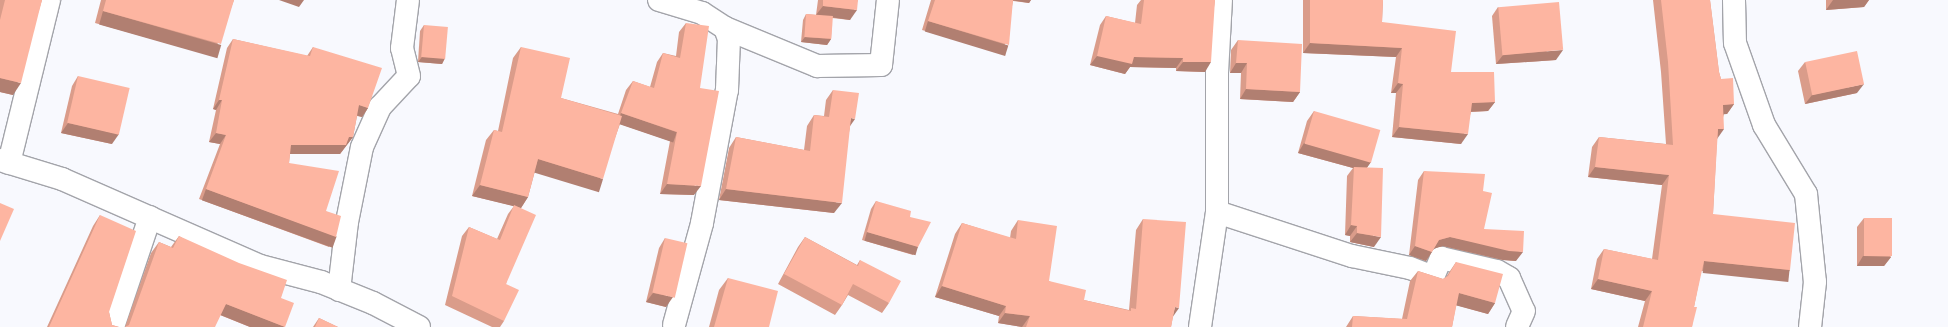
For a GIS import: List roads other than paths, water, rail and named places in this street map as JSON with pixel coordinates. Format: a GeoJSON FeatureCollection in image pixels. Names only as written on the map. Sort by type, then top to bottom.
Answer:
{"type":"FeatureCollection","features":[{"type":"Feature","properties":{"kind":"street"},"geometry":{"type":"LineString","coordinates":[[49,0],[4,162],[62,179],[260,266],[339,290],[373,303],[419,327]]}},
{"type":"Feature","properties":{"kind":"street"},"geometry":{"type":"LineString","coordinates":[[339,290],[347,222],[362,147],[380,107],[408,76],[402,48],[408,0]]}},
{"type":"Feature","properties":{"kind":"street"},"geometry":{"type":"LineString","coordinates":[[659,0],[702,13],[725,28],[817,66],[881,65],[888,0]]}},
{"type":"Feature","properties":{"kind":"street"},"geometry":{"type":"LineString","coordinates":[[1200,327],[1217,212],[1217,73],[1221,0]]}},
{"type":"Feature","properties":{"kind":"street"},"geometry":{"type":"LineString","coordinates":[[1734,0],[1735,43],[1764,125],[1806,194],[1815,282],[1810,327]]}},
{"type":"Feature","properties":{"kind":"street"},"geometry":{"type":"LineString","coordinates":[[674,325],[702,223],[727,90],[729,39],[725,28]]}},
{"type":"Feature","properties":{"kind":"street"},"geometry":{"type":"LineString","coordinates":[[1217,212],[1352,256],[1410,268],[1433,277],[1441,258],[1497,271],[1509,278],[1524,311],[1517,327]]}},
{"type":"Feature","properties":{"kind":"street"},"geometry":{"type":"LineString","coordinates":[[114,327],[150,217]]}}]}
